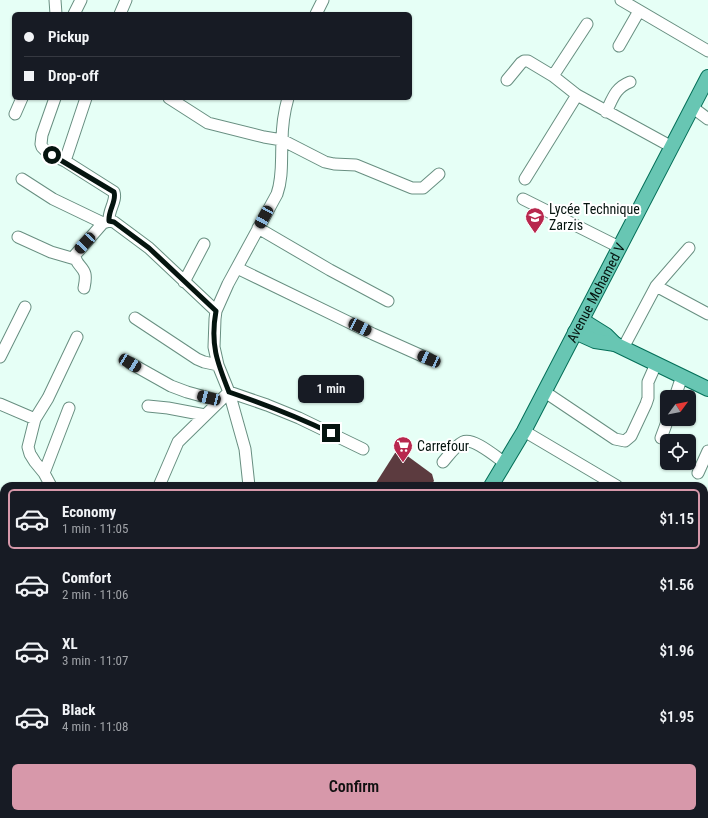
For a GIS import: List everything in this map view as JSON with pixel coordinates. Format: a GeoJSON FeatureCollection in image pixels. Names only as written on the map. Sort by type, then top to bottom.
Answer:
{"type":"FeatureCollection","features":[{"type":"Feature","properties":{"kind":"main road","name":"Avenue Mohamed V"},"geometry":{"type":"LineString","coordinates":[[494,482],[545,392],[692,107],[704,95],[708,77]]}},
{"type":"Feature","properties":{"kind":"main road"},"geometry":{"type":"LineString","coordinates":[[578,326],[595,340],[619,346],[708,389]]}},
{"type":"Feature","properties":{"kind":"street"},"geometry":{"type":"LineString","coordinates":[[56,0],[56,12]]}},
{"type":"Feature","properties":{"kind":"street"},"geometry":{"type":"LineString","coordinates":[[75,12],[81,0]]}},
{"type":"Feature","properties":{"kind":"street"},"geometry":{"type":"LineString","coordinates":[[121,12],[126,0]]}},
{"type":"Feature","properties":{"kind":"street"},"geometry":{"type":"LineString","coordinates":[[317,12],[323,0]]}},
{"type":"Feature","properties":{"kind":"street"},"geometry":{"type":"LineString","coordinates":[[621,0],[708,51]]}},
{"type":"Feature","properties":{"kind":"street"},"geometry":{"type":"LineString","coordinates":[[619,46],[639,11]]}},
{"type":"Feature","properties":{"kind":"street"},"geometry":{"type":"LineString","coordinates":[[553,76],[587,24]]}},
{"type":"Feature","properties":{"kind":"street"},"geometry":{"type":"LineString","coordinates":[[507,80],[524,61],[532,62],[553,76],[577,96],[672,147]]}},
{"type":"Feature","properties":{"kind":"street"},"geometry":{"type":"LineString","coordinates":[[606,112],[617,90],[622,85],[630,82]]}},
{"type":"Feature","properties":{"kind":"street"},"geometry":{"type":"LineString","coordinates":[[525,178],[577,96]]}},
{"type":"Feature","properties":{"kind":"street"},"geometry":{"type":"LineString","coordinates":[[15,114],[21,100]]}},
{"type":"Feature","properties":{"kind":"street"},"geometry":{"type":"LineString","coordinates":[[54,100],[42,136],[41,144],[48,153],[65,161],[114,192],[115,198],[106,222],[75,254],[75,259],[85,274],[84,288]]}},
{"type":"Feature","properties":{"kind":"street"},"geometry":{"type":"LineString","coordinates":[[65,161],[85,100]]}},
{"type":"Feature","properties":{"kind":"street"},"geometry":{"type":"LineString","coordinates":[[172,100],[208,123],[282,140],[325,162],[356,165],[412,188],[423,188],[439,174]]}},
{"type":"Feature","properties":{"kind":"street"},"geometry":{"type":"LineString","coordinates":[[249,482],[245,448],[229,392],[218,365],[214,347],[216,311],[280,186],[282,140],[285,109],[287,100]]}},
{"type":"Feature","properties":{"kind":"street"},"geometry":{"type":"LineString","coordinates":[[692,107],[708,119]]}},
{"type":"Feature","properties":{"kind":"street"},"geometry":{"type":"LineString","coordinates":[[22,179],[53,199],[106,222],[114,222],[149,248],[216,311]]}},
{"type":"Feature","properties":{"kind":"street"},"geometry":{"type":"LineString","coordinates":[[523,199],[619,248]]}},
{"type":"Feature","properties":{"kind":"street"},"geometry":{"type":"LineString","coordinates":[[258,228],[330,270],[388,301]]}},
{"type":"Feature","properties":{"kind":"street"},"geometry":{"type":"LineString","coordinates":[[18,237],[51,252],[75,259]]}},
{"type":"Feature","properties":{"kind":"street"},"geometry":{"type":"LineString","coordinates":[[184,282],[204,244]]}},
{"type":"Feature","properties":{"kind":"street"},"geometry":{"type":"LineString","coordinates":[[619,346],[656,286],[689,248]]}},
{"type":"Feature","properties":{"kind":"street"},"geometry":{"type":"LineString","coordinates":[[237,268],[373,334],[429,359]]}},
{"type":"Feature","properties":{"kind":"street"},"geometry":{"type":"LineString","coordinates":[[656,286],[708,314]]}},
{"type":"Feature","properties":{"kind":"street"},"geometry":{"type":"LineString","coordinates":[[0,357],[25,307]]}},
{"type":"Feature","properties":{"kind":"street"},"geometry":{"type":"LineString","coordinates":[[135,318],[197,359],[218,365]]}},
{"type":"Feature","properties":{"kind":"street"},"geometry":{"type":"LineString","coordinates":[[49,482],[30,454],[28,447],[35,419],[48,398],[77,337]]}},
{"type":"Feature","properties":{"kind":"street"},"geometry":{"type":"LineString","coordinates":[[130,363],[171,386],[187,392],[220,400]]}},
{"type":"Feature","properties":{"kind":"street"},"geometry":{"type":"LineString","coordinates":[[545,392],[615,439],[625,441],[631,436],[646,404],[648,398],[648,382],[656,364]]}},
{"type":"Feature","properties":{"kind":"street"},"geometry":{"type":"LineString","coordinates":[[677,390],[682,376]]}},
{"type":"Feature","properties":{"kind":"street"},"geometry":{"type":"LineString","coordinates":[[161,482],[178,442],[229,392]]}},
{"type":"Feature","properties":{"kind":"street"},"geometry":{"type":"LineString","coordinates":[[229,392],[299,418],[363,449]]}},
{"type":"Feature","properties":{"kind":"street"},"geometry":{"type":"LineString","coordinates":[[0,404],[35,419]]}},
{"type":"Feature","properties":{"kind":"street"},"geometry":{"type":"LineString","coordinates":[[148,406],[205,415]]}},
{"type":"Feature","properties":{"kind":"street"},"geometry":{"type":"LineString","coordinates":[[44,473],[69,408]]}},
{"type":"Feature","properties":{"kind":"street"},"geometry":{"type":"LineString","coordinates":[[524,431],[610,482]]}},
{"type":"Feature","properties":{"kind":"street"},"geometry":{"type":"LineString","coordinates":[[443,462],[455,448],[464,441],[471,440],[505,463]]}},
{"type":"Feature","properties":{"kind":"street"},"geometry":{"type":"LineString","coordinates":[[698,472],[708,451]]}},
{"type":"Feature","properties":{"kind":"building","name":"Carrefour"},"geometry":{"type":"Polygon","coordinates":[[[402,452],[432,474],[434,481],[377,482],[395,453],[402,452]]]}},
{"type":"Feature","properties":{"kind":"place","name":"Lycée Technique Zarzis"},"geometry":{"type":"Point","coordinates":[535,234]}},
{"type":"Feature","properties":{"kind":"place","name":"Carrefour"},"geometry":{"type":"Point","coordinates":[403,463]}},
{"type":"Feature","properties":{"kind":"route"},"geometry":{"type":"LineString","coordinates":[[52,155],[65,161],[114,192],[115,198],[108,215],[109,221],[114,222],[149,248],[216,311],[214,347],[218,365],[229,392],[267,405],[331,433]]}}]}
